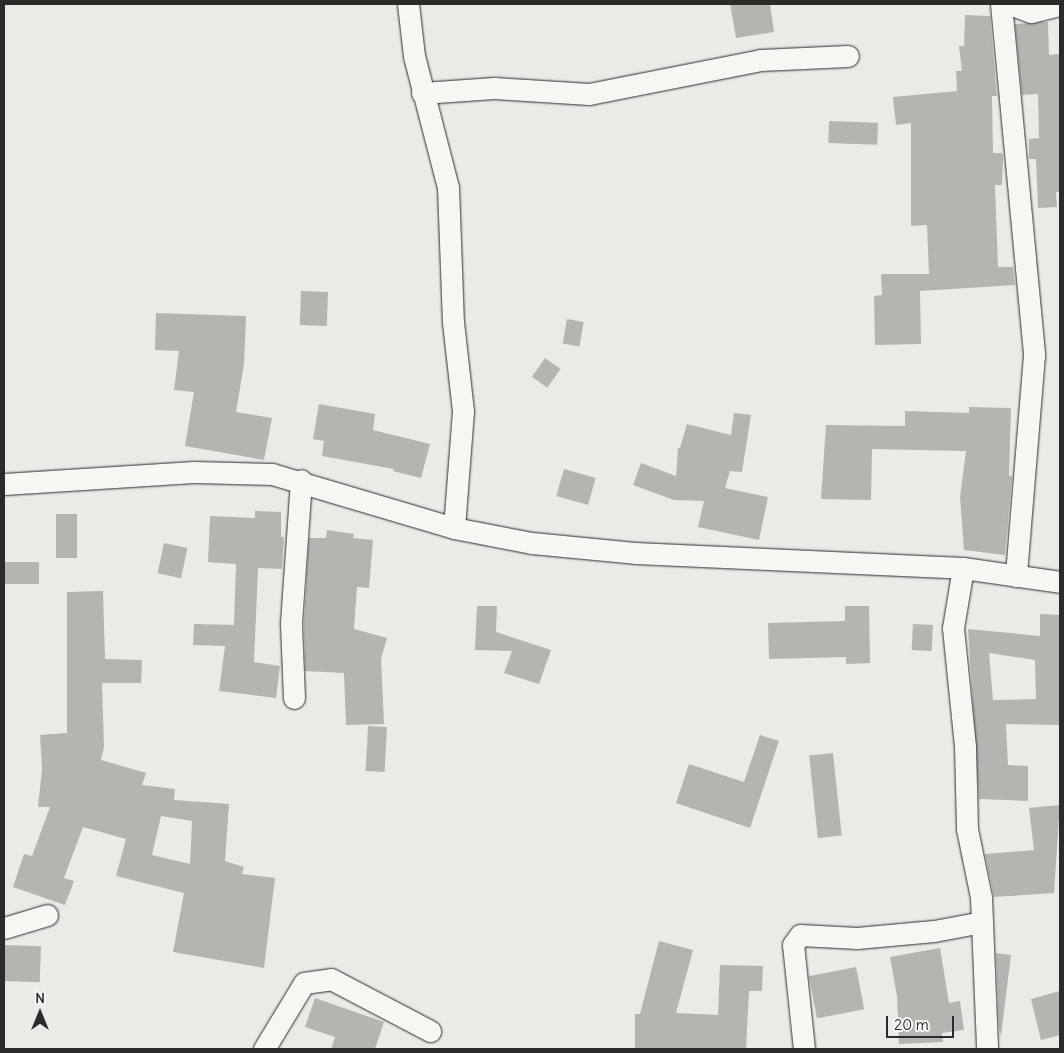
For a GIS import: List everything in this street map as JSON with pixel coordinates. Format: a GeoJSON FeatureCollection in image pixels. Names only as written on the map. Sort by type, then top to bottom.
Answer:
{"type":"FeatureCollection","features":[{"type":"Feature","properties":{"kind":"street"},"geometry":{"type":"LineString","coordinates":[[408,4],[422,93],[448,187],[453,322],[463,411],[454,528]]}},
{"type":"Feature","properties":{"kind":"street"},"geometry":{"type":"LineString","coordinates":[[1002,4],[1034,355],[1016,576]]}},
{"type":"Feature","properties":{"kind":"street"},"geometry":{"type":"LineString","coordinates":[[1009,4],[1031,12],[1060,5]]}},
{"type":"Feature","properties":{"kind":"street"},"geometry":{"type":"LineString","coordinates":[[422,93],[494,88],[589,94],[760,60],[848,56]]}},
{"type":"Feature","properties":{"kind":"street"},"geometry":{"type":"LineString","coordinates":[[4,484],[229,470],[272,474],[301,480],[454,528],[532,543],[634,553],[963,568],[1060,582]]}},
{"type":"Feature","properties":{"kind":"street"},"geometry":{"type":"LineString","coordinates":[[294,698],[291,623],[301,480]]}},
{"type":"Feature","properties":{"kind":"street"},"geometry":{"type":"LineString","coordinates":[[963,568],[953,628],[965,746],[967,829],[978,877],[982,922],[987,1049]]}},
{"type":"Feature","properties":{"kind":"street"},"geometry":{"type":"LineString","coordinates":[[4,928],[47,914]]}},
{"type":"Feature","properties":{"kind":"street"},"geometry":{"type":"LineString","coordinates":[[804,1049],[793,945],[800,935],[857,938],[934,931],[982,922]]}},
{"type":"Feature","properties":{"kind":"street"},"geometry":{"type":"LineString","coordinates":[[264,1049],[304,983],[331,978],[430,1031]]}},
{"type":"Feature","properties":{"kind":"building"},"geometry":{"type":"Polygon","coordinates":[[[730,4],[770,4],[774,32],[736,38],[730,4]]]}},
{"type":"Feature","properties":{"kind":"building"},"geometry":{"type":"Polygon","coordinates":[[[965,15],[990,16],[997,96],[992,96],[993,153],[1002,153],[1003,156],[1002,185],[995,185],[998,267],[1013,267],[1015,285],[920,291],[921,344],[875,345],[874,296],[882,295],[881,274],[929,274],[927,225],[911,226],[911,123],[896,125],[893,97],[957,91],[956,71],[962,71],[959,46],[964,46],[965,15]]]}},
{"type":"Feature","properties":{"kind":"building"},"geometry":{"type":"Polygon","coordinates":[[[1048,22],[1049,55],[1060,54],[1060,192],[1056,192],[1057,207],[1038,208],[1036,159],[1029,159],[1029,139],[1039,138],[1038,94],[1022,95],[1015,24],[1048,22]]]}},
{"type":"Feature","properties":{"kind":"building"},"geometry":{"type":"Polygon","coordinates":[[[829,121],[878,123],[877,145],[828,143],[829,121]]]}},
{"type":"Feature","properties":{"kind":"building"},"geometry":{"type":"Polygon","coordinates":[[[301,291],[328,292],[327,326],[300,325],[301,291]]]}},
{"type":"Feature","properties":{"kind":"building"},"geometry":{"type":"Polygon","coordinates":[[[156,313],[246,316],[244,364],[236,412],[272,418],[264,460],[185,446],[194,392],[174,390],[179,351],[155,350],[156,313]]]}},
{"type":"Feature","properties":{"kind":"building"},"geometry":{"type":"Polygon","coordinates":[[[567,319],[584,322],[579,347],[563,344],[567,319]]]}},
{"type":"Feature","properties":{"kind":"building"},"geometry":{"type":"Polygon","coordinates":[[[545,358],[561,369],[547,388],[532,377],[545,358]]]}},
{"type":"Feature","properties":{"kind":"building"},"geometry":{"type":"Polygon","coordinates":[[[319,404],[375,414],[373,430],[430,444],[421,478],[393,471],[394,469],[322,456],[324,441],[313,439],[319,404]]]}},
{"type":"Feature","properties":{"kind":"building"},"geometry":{"type":"Polygon","coordinates":[[[969,407],[1011,408],[1009,476],[1012,476],[1005,555],[964,550],[960,497],[966,451],[872,449],[871,500],[821,499],[826,425],[905,426],[905,411],[969,413],[969,407]]]}},
{"type":"Feature","properties":{"kind":"building"},"geometry":{"type":"Polygon","coordinates":[[[734,413],[751,415],[742,472],[730,471],[725,488],[768,497],[759,540],[698,527],[704,501],[674,500],[633,485],[641,463],[676,476],[678,448],[680,448],[687,424],[731,435],[734,413]]]}},
{"type":"Feature","properties":{"kind":"building"},"geometry":{"type":"Polygon","coordinates":[[[564,469],[596,478],[588,505],[556,496],[564,469]]]}},
{"type":"Feature","properties":{"kind":"building"},"geometry":{"type":"Polygon","coordinates":[[[255,511],[281,512],[281,537],[284,537],[282,569],[258,568],[254,662],[280,666],[276,698],[219,691],[225,646],[193,645],[194,624],[234,625],[236,564],[208,562],[210,516],[255,518],[255,511]]]}},
{"type":"Feature","properties":{"kind":"building"},"geometry":{"type":"Polygon","coordinates":[[[56,514],[77,514],[77,558],[56,558],[56,514]]]}},
{"type":"Feature","properties":{"kind":"building"},"geometry":{"type":"Polygon","coordinates":[[[327,530],[354,534],[353,538],[373,540],[369,588],[357,587],[354,629],[387,638],[381,659],[384,724],[346,725],[344,673],[305,671],[304,623],[309,538],[326,538],[327,530]]]}},
{"type":"Feature","properties":{"kind":"building"},"geometry":{"type":"Polygon","coordinates":[[[164,543],[187,548],[181,578],[158,573],[164,543]]]}},
{"type":"Feature","properties":{"kind":"building"},"geometry":{"type":"Polygon","coordinates":[[[4,562],[39,562],[39,584],[4,584],[4,562]]]}},
{"type":"Feature","properties":{"kind":"building"},"geometry":{"type":"Polygon","coordinates":[[[103,591],[105,659],[142,660],[141,683],[102,683],[104,747],[101,760],[146,773],[142,785],[175,789],[174,800],[229,804],[225,861],[244,867],[242,874],[275,878],[264,968],[173,952],[184,893],[116,876],[126,839],[83,827],[64,878],[74,881],[65,905],[13,887],[24,854],[32,856],[50,807],[38,807],[42,769],[40,735],[67,733],[67,592],[103,591]],[[161,816],[152,855],[190,864],[192,821],[161,816]]]}},
{"type":"Feature","properties":{"kind":"building"},"geometry":{"type":"Polygon","coordinates":[[[477,606],[497,606],[496,632],[551,650],[539,684],[504,673],[512,651],[475,650],[477,606]]]}},
{"type":"Feature","properties":{"kind":"building"},"geometry":{"type":"Polygon","coordinates":[[[845,606],[869,606],[870,663],[846,664],[846,657],[769,659],[768,623],[845,621],[845,606]]]}},
{"type":"Feature","properties":{"kind":"building"},"geometry":{"type":"Polygon","coordinates":[[[1040,614],[1060,615],[1059,725],[1006,724],[1008,765],[1028,766],[1028,801],[979,799],[968,629],[1040,636],[1040,614]],[[989,653],[993,700],[1036,699],[1035,660],[989,653]]]}},
{"type":"Feature","properties":{"kind":"building"},"geometry":{"type":"Polygon","coordinates":[[[913,624],[933,625],[932,651],[912,650],[913,624]]]}},
{"type":"Feature","properties":{"kind":"building"},"geometry":{"type":"Polygon","coordinates":[[[368,726],[387,727],[385,772],[366,771],[368,726]]]}},
{"type":"Feature","properties":{"kind":"building"},"geometry":{"type":"Polygon","coordinates":[[[760,735],[779,741],[750,828],[676,803],[689,764],[744,782],[760,735]]]}},
{"type":"Feature","properties":{"kind":"building"},"geometry":{"type":"Polygon","coordinates":[[[833,753],[842,836],[818,838],[809,756],[833,753]]]}},
{"type":"Feature","properties":{"kind":"building"},"geometry":{"type":"Polygon","coordinates":[[[1060,805],[1054,893],[994,897],[985,854],[1034,850],[1029,808],[1060,805]]]}},
{"type":"Feature","properties":{"kind":"building"},"geometry":{"type":"Polygon","coordinates":[[[659,941],[693,950],[676,1013],[718,1015],[720,965],[763,966],[762,991],[749,991],[746,1049],[635,1049],[635,1014],[640,1014],[659,941]]]}},
{"type":"Feature","properties":{"kind":"building"},"geometry":{"type":"Polygon","coordinates":[[[4,945],[41,946],[40,982],[4,981],[4,945]]]}},
{"type":"Feature","properties":{"kind":"building"},"geometry":{"type":"Polygon","coordinates":[[[940,948],[949,1003],[960,1001],[964,1030],[942,1033],[943,1042],[899,1044],[897,996],[890,957],[940,948]]]}},
{"type":"Feature","properties":{"kind":"building"},"geometry":{"type":"Polygon","coordinates":[[[996,953],[1011,955],[1001,1036],[999,1028],[996,953]]]}},
{"type":"Feature","properties":{"kind":"building"},"geometry":{"type":"Polygon","coordinates":[[[856,967],[864,1009],[817,1018],[809,976],[856,967]]]}},
{"type":"Feature","properties":{"kind":"building"},"geometry":{"type":"Polygon","coordinates":[[[1060,991],[1060,1035],[1041,1040],[1031,999],[1060,991]]]}},
{"type":"Feature","properties":{"kind":"building"},"geometry":{"type":"Polygon","coordinates":[[[315,998],[384,1022],[375,1049],[331,1049],[335,1037],[305,1027],[315,998]]]}}]}
